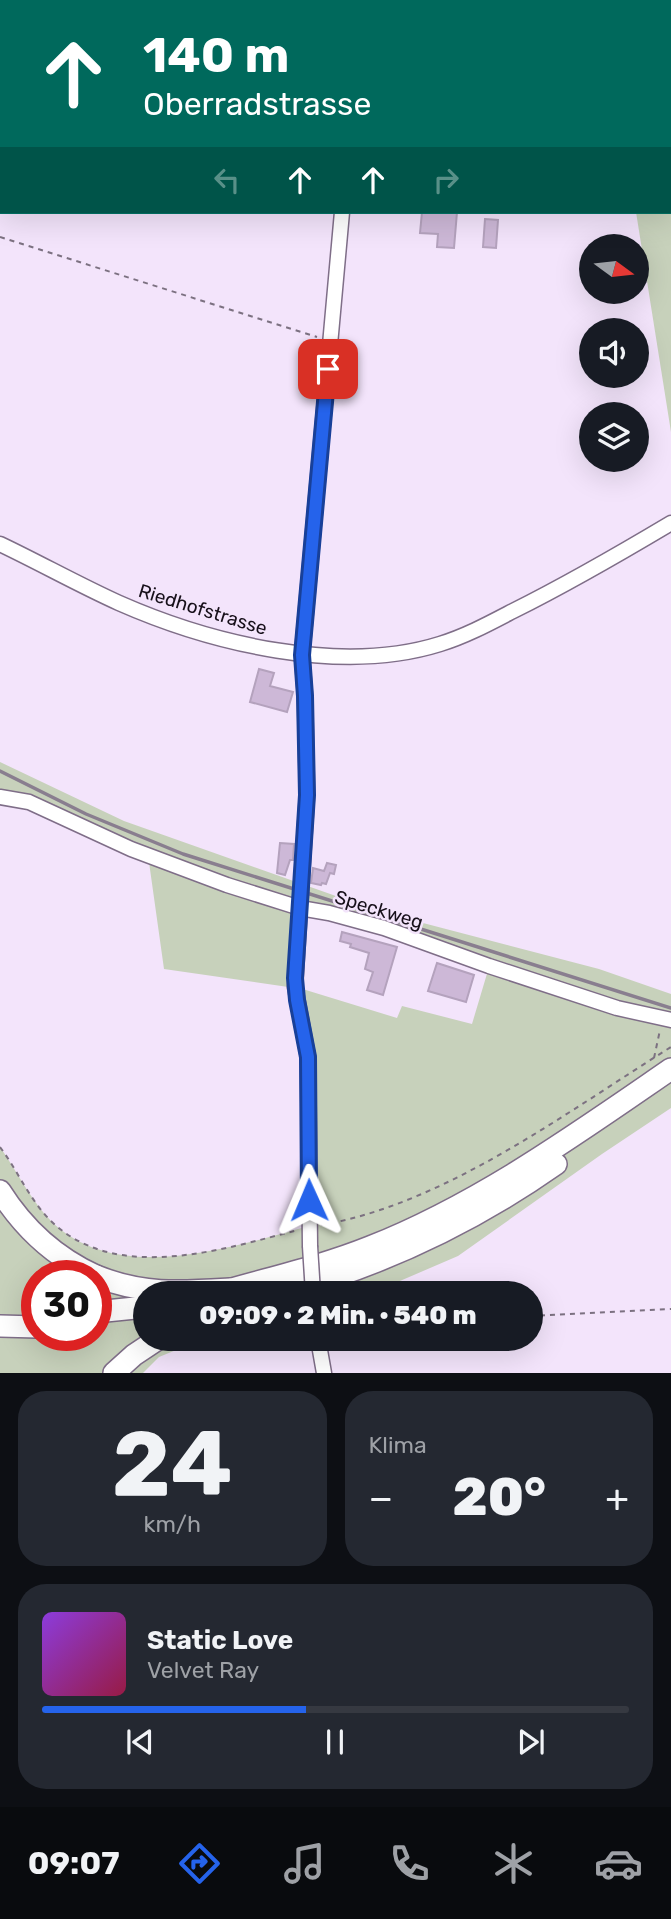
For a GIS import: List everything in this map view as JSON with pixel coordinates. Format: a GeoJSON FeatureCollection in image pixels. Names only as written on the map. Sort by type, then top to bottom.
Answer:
{"type":"FeatureCollection","features":[{"type":"Feature","properties":{"kind":"highway"},"geometry":{"type":"LineString","coordinates":[[263,1281],[299,1272],[382,1242],[458,1206],[537,1160],[663,1063]]}},
{"type":"Feature","properties":{"kind":"highway"},"geometry":{"type":"LineString","coordinates":[[319,1281],[386,1258],[469,1219],[523,1187],[671,1081]]}},
{"type":"Feature","properties":{"kind":"highway"},"geometry":{"type":"LineString","coordinates":[[0,1191],[18,1218],[35,1236],[67,1260]]}},
{"type":"Feature","properties":{"kind":"highway"},"geometry":{"type":"LineString","coordinates":[[112,1282],[133,1288]]}},
{"type":"Feature","properties":{"kind":"highway"},"geometry":{"type":"LineString","coordinates":[[112,1310],[133,1308]]}},
{"type":"Feature","properties":{"kind":"highway"},"geometry":{"type":"LineString","coordinates":[[0,1314],[21,1314]]}},
{"type":"Feature","properties":{"kind":"highway"},"geometry":{"type":"LineString","coordinates":[[112,1323],[133,1321]]}},
{"type":"Feature","properties":{"kind":"highway"},"geometry":{"type":"LineString","coordinates":[[0,1326],[21,1327]]}},
{"type":"Feature","properties":{"kind":"highway"},"geometry":{"type":"LineString","coordinates":[[114,1373],[140,1351]]}},
{"type":"Feature","properties":{"kind":"street"},"geometry":{"type":"LineString","coordinates":[[312,1281],[309,1227],[308,1057],[295,987],[307,771],[302,655],[342,214]]}},
{"type":"Feature","properties":{"kind":"street","name":"Riedhofstrasse"},"geometry":{"type":"LineString","coordinates":[[0,544],[145,614],[192,629],[302,655],[336,656],[395,653],[430,647],[455,639],[561,587],[671,523]]}},
{"type":"Feature","properties":{"kind":"street","name":"Speckweg"},"geometry":{"type":"LineString","coordinates":[[0,797],[29,802],[148,855],[228,885],[300,908],[384,928],[489,967],[665,1024]]}},
{"type":"Feature","properties":{"kind":"street"},"geometry":{"type":"LineString","coordinates":[[320,1351],[324,1373]]}},
{"type":"Feature","properties":{"kind":"path"},"geometry":{"type":"LineString","coordinates":[[0,237],[331,341]]}},
{"type":"Feature","properties":{"kind":"path"},"geometry":{"type":"LineString","coordinates":[[663,1063],[665,1024]]}},
{"type":"Feature","properties":{"kind":"path"},"geometry":{"type":"LineString","coordinates":[[0,1147],[48,1218],[76,1239],[101,1249],[150,1257],[194,1255],[371,1213],[429,1191],[663,1063],[671,1047]]}},
{"type":"Feature","properties":{"kind":"path"},"geometry":{"type":"LineString","coordinates":[[543,1315],[671,1309]]}},
{"type":"Feature","properties":{"kind":"green space"},"geometry":{"type":"Polygon","coordinates":[[[636,214],[671,214],[671,432],[649,294],[649,234],[640,234],[636,214]]]}},
{"type":"Feature","properties":{"kind":"green space"},"geometry":{"type":"Polygon","coordinates":[[[0,762],[124,821],[381,912],[599,969],[671,994],[671,1108],[458,1256],[400,1281],[133,1281],[133,1351],[174,1351],[159,1357],[143,1373],[0,1373],[0,1147],[52,1222],[79,1241],[110,1253],[142,1257],[177,1256],[212,1251],[309,1226],[308,1057],[295,988],[164,969],[148,855],[0,797],[0,762]],[[300,908],[296,987],[397,1018],[402,1006],[472,1024],[489,967],[300,908]]]}},
{"type":"Feature","properties":{"kind":"building"},"geometry":{"type":"Polygon","coordinates":[[[422,214],[457,214],[454,248],[437,247],[438,234],[420,233],[422,214]]]}},
{"type":"Feature","properties":{"kind":"building"},"geometry":{"type":"Polygon","coordinates":[[[485,219],[498,220],[496,248],[483,247],[485,219]]]}},
{"type":"Feature","properties":{"kind":"building"},"geometry":{"type":"Polygon","coordinates":[[[259,669],[274,673],[270,686],[293,692],[287,712],[250,702],[259,669]]]}},
{"type":"Feature","properties":{"kind":"building"},"geometry":{"type":"Polygon","coordinates":[[[280,843],[294,844],[293,860],[290,860],[285,875],[277,873],[280,843]]]}},
{"type":"Feature","properties":{"kind":"building"},"geometry":{"type":"Polygon","coordinates":[[[327,863],[336,865],[334,874],[330,873],[326,884],[311,883],[313,868],[324,871],[327,863]]]}},
{"type":"Feature","properties":{"kind":"building"},"geometry":{"type":"Polygon","coordinates":[[[342,932],[397,947],[383,995],[367,990],[373,972],[365,969],[369,953],[340,941],[342,932]]]}},
{"type":"Feature","properties":{"kind":"building"},"geometry":{"type":"Polygon","coordinates":[[[437,963],[474,975],[466,1002],[428,991],[437,963]]]}},
{"type":"Feature","properties":{"kind":"railway"},"geometry":{"type":"LineString","coordinates":[[0,771],[86,814],[183,854],[671,1008]]}},
{"type":"Feature","properties":{"kind":"route"},"geometry":{"type":"LineString","coordinates":[[309,1200],[308,1057],[295,978],[307,795],[302,640],[328,369]]}}]}
